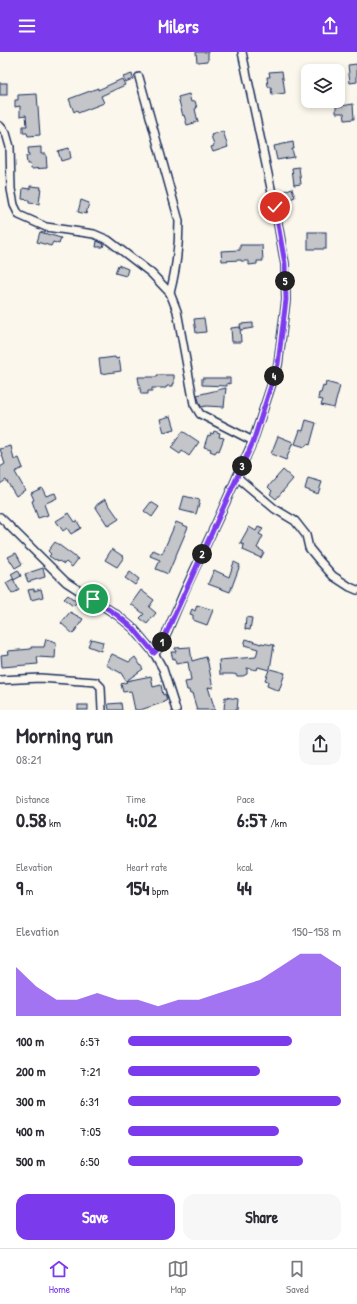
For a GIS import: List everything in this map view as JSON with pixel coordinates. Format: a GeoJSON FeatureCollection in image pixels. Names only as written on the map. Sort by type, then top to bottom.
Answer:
{"type":"FeatureCollection","features":[{"type":"Feature","properties":{"kind":"street"},"geometry":{"type":"LineString","coordinates":[[154,653],[162,642],[253,442],[278,364],[286,300],[285,264],[275,207],[242,52]]}},
{"type":"Feature","properties":{"kind":"street"},"geometry":{"type":"LineString","coordinates":[[140,77],[179,221],[176,264],[170,293]]}},
{"type":"Feature","properties":{"kind":"street"},"geometry":{"type":"LineString","coordinates":[[0,126],[6,133],[10,147],[11,189],[14,205],[19,215],[46,227],[94,234],[108,240],[151,273],[170,293],[177,311],[194,404],[200,414],[253,442]]}},
{"type":"Feature","properties":{"kind":"street"},"geometry":{"type":"LineString","coordinates":[[237,477],[274,509],[295,521],[306,535],[309,548],[333,576],[357,590]]}},
{"type":"Feature","properties":{"kind":"street"},"geometry":{"type":"LineString","coordinates":[[0,517],[66,582],[117,615],[134,629],[154,653],[163,668],[176,710]]}},
{"type":"Feature","properties":{"kind":"street"},"geometry":{"type":"LineString","coordinates":[[0,680],[40,678],[96,682],[101,687],[102,710]]}},
{"type":"Feature","properties":{"kind":"building"},"geometry":{"type":"Polygon","coordinates":[[[196,52],[208,52],[208,61],[197,62],[196,52]]]}},
{"type":"Feature","properties":{"kind":"building"},"geometry":{"type":"Polygon","coordinates":[[[357,64],[357,82],[350,83],[348,65],[357,64]]]}},
{"type":"Feature","properties":{"kind":"building"},"geometry":{"type":"Polygon","coordinates":[[[282,71],[285,93],[272,95],[271,87],[268,87],[267,77],[270,77],[269,72],[282,71]]]}},
{"type":"Feature","properties":{"kind":"building"},"geometry":{"type":"Polygon","coordinates":[[[132,74],[133,79],[125,82],[123,77],[132,74]]]}},
{"type":"Feature","properties":{"kind":"building"},"geometry":{"type":"Polygon","coordinates":[[[122,79],[125,85],[101,96],[104,103],[78,113],[77,110],[74,112],[69,99],[98,88],[98,90],[122,79]]]}},
{"type":"Feature","properties":{"kind":"building"},"geometry":{"type":"Polygon","coordinates":[[[0,83],[7,83],[7,95],[0,95],[0,83]]]}},
{"type":"Feature","properties":{"kind":"building"},"geometry":{"type":"Polygon","coordinates":[[[37,94],[40,135],[28,136],[27,133],[23,133],[23,126],[27,126],[26,115],[20,116],[20,106],[15,107],[15,100],[18,100],[18,95],[37,94]]]}},
{"type":"Feature","properties":{"kind":"building"},"geometry":{"type":"Polygon","coordinates":[[[189,94],[191,102],[195,101],[198,122],[187,125],[178,97],[189,94]]]}},
{"type":"Feature","properties":{"kind":"building"},"geometry":{"type":"Polygon","coordinates":[[[353,104],[354,119],[345,120],[344,113],[336,113],[336,108],[345,108],[345,105],[353,104]]]}},
{"type":"Feature","properties":{"kind":"building"},"geometry":{"type":"Polygon","coordinates":[[[223,131],[228,147],[213,152],[211,147],[214,146],[211,135],[223,131]]]}},
{"type":"Feature","properties":{"kind":"building"},"geometry":{"type":"Polygon","coordinates":[[[293,142],[294,149],[292,149],[294,157],[277,160],[274,146],[293,142]]]}},
{"type":"Feature","properties":{"kind":"building"},"geometry":{"type":"Polygon","coordinates":[[[41,147],[41,154],[46,154],[47,168],[31,169],[30,164],[27,164],[26,156],[29,156],[28,148],[41,147]]]}},
{"type":"Feature","properties":{"kind":"building"},"geometry":{"type":"Polygon","coordinates":[[[69,148],[71,158],[61,161],[58,151],[69,148]]]}},
{"type":"Feature","properties":{"kind":"building"},"geometry":{"type":"Polygon","coordinates":[[[299,167],[301,184],[294,185],[292,168],[299,167]]]}},
{"type":"Feature","properties":{"kind":"building"},"geometry":{"type":"Polygon","coordinates":[[[30,186],[41,187],[39,204],[29,203],[29,200],[22,199],[23,188],[30,189],[30,186]]]}},
{"type":"Feature","properties":{"kind":"building"},"geometry":{"type":"Polygon","coordinates":[[[292,188],[295,197],[285,201],[282,192],[292,188]]]}},
{"type":"Feature","properties":{"kind":"building"},"geometry":{"type":"Polygon","coordinates":[[[81,200],[89,203],[86,214],[78,212],[81,200]]]}},
{"type":"Feature","properties":{"kind":"building"},"geometry":{"type":"Polygon","coordinates":[[[40,232],[61,238],[59,244],[53,242],[51,246],[37,242],[40,232]]]}},
{"type":"Feature","properties":{"kind":"building"},"geometry":{"type":"Polygon","coordinates":[[[308,232],[326,232],[326,249],[308,249],[308,232]]]}},
{"type":"Feature","properties":{"kind":"building"},"geometry":{"type":"Polygon","coordinates":[[[97,241],[104,244],[103,247],[96,247],[97,241]]]}},
{"type":"Feature","properties":{"kind":"building"},"geometry":{"type":"Polygon","coordinates":[[[240,245],[262,245],[263,261],[257,261],[257,264],[249,265],[249,261],[222,261],[221,251],[240,250],[240,245]]]}},
{"type":"Feature","properties":{"kind":"building"},"geometry":{"type":"Polygon","coordinates":[[[118,265],[128,269],[126,276],[115,273],[118,265]]]}},
{"type":"Feature","properties":{"kind":"building"},"geometry":{"type":"Polygon","coordinates":[[[204,318],[206,332],[196,333],[194,319],[204,318]]]}},
{"type":"Feature","properties":{"kind":"building"},"geometry":{"type":"Polygon","coordinates":[[[253,323],[253,328],[241,330],[240,324],[253,323]]]}},
{"type":"Feature","properties":{"kind":"building"},"geometry":{"type":"Polygon","coordinates":[[[240,327],[241,342],[232,342],[231,328],[240,327]]]}},
{"type":"Feature","properties":{"kind":"building"},"geometry":{"type":"Polygon","coordinates":[[[115,357],[116,359],[119,358],[121,371],[101,374],[99,359],[115,357]]]}},
{"type":"Feature","properties":{"kind":"building"},"geometry":{"type":"Polygon","coordinates":[[[157,375],[174,375],[173,386],[167,386],[166,388],[152,388],[152,391],[148,391],[148,394],[141,394],[138,377],[157,377],[157,375]]]}},
{"type":"Feature","properties":{"kind":"building"},"geometry":{"type":"Polygon","coordinates":[[[202,378],[230,378],[230,384],[227,383],[227,386],[202,385],[202,378]]]}},
{"type":"Feature","properties":{"kind":"building"},"geometry":{"type":"Polygon","coordinates":[[[326,382],[340,386],[334,408],[321,405],[323,400],[318,399],[319,393],[321,393],[323,386],[325,387],[326,382]]]}},
{"type":"Feature","properties":{"kind":"building"},"geometry":{"type":"Polygon","coordinates":[[[226,388],[224,407],[201,407],[197,395],[226,388]]]}},
{"type":"Feature","properties":{"kind":"building"},"geometry":{"type":"Polygon","coordinates":[[[171,416],[175,429],[164,432],[160,419],[171,416]]]}},
{"type":"Feature","properties":{"kind":"building"},"geometry":{"type":"Polygon","coordinates":[[[306,420],[316,423],[310,445],[307,444],[305,447],[295,444],[300,430],[303,431],[306,420]]]}},
{"type":"Feature","properties":{"kind":"building"},"geometry":{"type":"Polygon","coordinates":[[[214,431],[220,433],[219,437],[224,438],[219,451],[217,450],[215,453],[210,451],[211,449],[204,447],[208,435],[210,436],[211,433],[213,434],[214,431]]]}},
{"type":"Feature","properties":{"kind":"building"},"geometry":{"type":"Polygon","coordinates":[[[182,432],[199,442],[189,456],[182,451],[180,454],[171,448],[182,432]]]}},
{"type":"Feature","properties":{"kind":"building"},"geometry":{"type":"Polygon","coordinates":[[[278,436],[293,442],[286,460],[271,454],[278,436]]]}},
{"type":"Feature","properties":{"kind":"building"},"geometry":{"type":"Polygon","coordinates":[[[11,446],[14,460],[19,458],[23,468],[15,472],[25,490],[16,496],[6,480],[0,484],[0,467],[5,464],[0,449],[11,446]]]}},
{"type":"Feature","properties":{"kind":"building"},"geometry":{"type":"Polygon","coordinates":[[[283,470],[293,479],[276,499],[270,494],[272,491],[268,487],[283,470]]]}},
{"type":"Feature","properties":{"kind":"building"},"geometry":{"type":"Polygon","coordinates":[[[308,478],[322,482],[318,494],[305,489],[308,478]]]}},
{"type":"Feature","properties":{"kind":"building"},"geometry":{"type":"Polygon","coordinates":[[[42,488],[46,496],[55,493],[57,498],[44,504],[48,515],[38,518],[31,493],[42,488]]]}},
{"type":"Feature","properties":{"kind":"building"},"geometry":{"type":"Polygon","coordinates":[[[184,496],[200,500],[196,514],[180,510],[184,496]]]}},
{"type":"Feature","properties":{"kind":"building"},"geometry":{"type":"Polygon","coordinates":[[[105,499],[119,519],[108,526],[95,506],[105,499]]]}},
{"type":"Feature","properties":{"kind":"building"},"geometry":{"type":"Polygon","coordinates":[[[151,502],[159,507],[152,517],[144,511],[151,502]]]}},
{"type":"Feature","properties":{"kind":"building"},"geometry":{"type":"Polygon","coordinates":[[[69,513],[75,522],[77,521],[81,528],[71,534],[67,528],[63,531],[56,521],[69,513]]]}},
{"type":"Feature","properties":{"kind":"building"},"geometry":{"type":"Polygon","coordinates":[[[176,522],[188,527],[168,574],[156,569],[160,560],[150,556],[153,550],[162,554],[176,522]]]}},
{"type":"Feature","properties":{"kind":"building"},"geometry":{"type":"Polygon","coordinates":[[[249,527],[256,531],[258,527],[263,529],[259,534],[263,536],[257,548],[264,552],[261,558],[243,550],[244,545],[240,543],[249,527]]]}},
{"type":"Feature","properties":{"kind":"building"},"geometry":{"type":"Polygon","coordinates":[[[55,542],[78,559],[72,567],[66,562],[64,564],[59,561],[58,562],[49,556],[51,554],[48,551],[55,542]]]}},
{"type":"Feature","properties":{"kind":"building"},"geometry":{"type":"Polygon","coordinates":[[[112,549],[124,557],[117,567],[105,560],[112,549]]]}},
{"type":"Feature","properties":{"kind":"building"},"geometry":{"type":"Polygon","coordinates":[[[16,553],[22,564],[15,568],[8,557],[16,553]]]}},
{"type":"Feature","properties":{"kind":"building"},"geometry":{"type":"Polygon","coordinates":[[[234,562],[240,565],[230,592],[208,584],[214,570],[229,577],[234,562]]]}},
{"type":"Feature","properties":{"kind":"building"},"geometry":{"type":"Polygon","coordinates":[[[43,568],[45,577],[28,582],[25,574],[43,568]]]}},
{"type":"Feature","properties":{"kind":"building"},"geometry":{"type":"Polygon","coordinates":[[[18,570],[21,576],[14,580],[11,574],[18,570]]]}},
{"type":"Feature","properties":{"kind":"building"},"geometry":{"type":"Polygon","coordinates":[[[130,572],[139,579],[135,585],[125,578],[130,572]]]}},
{"type":"Feature","properties":{"kind":"building"},"geometry":{"type":"Polygon","coordinates":[[[13,579],[19,590],[12,594],[6,583],[13,579]]]}},
{"type":"Feature","properties":{"kind":"building"},"geometry":{"type":"Polygon","coordinates":[[[34,589],[34,591],[41,589],[43,597],[31,600],[28,590],[34,589]]]}},
{"type":"Feature","properties":{"kind":"building"},"geometry":{"type":"Polygon","coordinates":[[[141,590],[154,600],[149,607],[156,613],[147,624],[140,618],[144,614],[131,604],[141,590]]]}},
{"type":"Feature","properties":{"kind":"building"},"geometry":{"type":"Polygon","coordinates":[[[68,595],[77,602],[73,606],[64,599],[68,595]]]}},
{"type":"Feature","properties":{"kind":"building"},"geometry":{"type":"Polygon","coordinates":[[[197,605],[213,610],[207,625],[193,620],[193,615],[190,614],[192,609],[195,611],[197,605]]]}},
{"type":"Feature","properties":{"kind":"building"},"geometry":{"type":"Polygon","coordinates":[[[70,612],[83,619],[73,634],[61,623],[70,612]]]}},
{"type":"Feature","properties":{"kind":"building"},"geometry":{"type":"Polygon","coordinates":[[[246,617],[252,618],[250,630],[245,629],[246,617]]]}},
{"type":"Feature","properties":{"kind":"building"},"geometry":{"type":"Polygon","coordinates":[[[46,639],[56,642],[55,658],[37,657],[38,664],[2,667],[1,655],[9,654],[8,651],[31,649],[31,647],[44,647],[46,639]]]}},
{"type":"Feature","properties":{"kind":"building"},"geometry":{"type":"Polygon","coordinates":[[[91,639],[103,642],[101,651],[88,646],[91,639]]]}},
{"type":"Feature","properties":{"kind":"building"},"geometry":{"type":"Polygon","coordinates":[[[246,639],[261,644],[274,645],[270,669],[285,673],[279,691],[267,686],[268,681],[265,680],[269,670],[258,667],[257,670],[247,668],[247,674],[243,676],[220,674],[219,660],[256,657],[258,649],[244,645],[246,639]]]}},
{"type":"Feature","properties":{"kind":"building"},"geometry":{"type":"Polygon","coordinates":[[[190,647],[192,661],[206,657],[213,688],[208,687],[215,710],[197,710],[192,693],[190,694],[189,690],[187,690],[185,682],[191,681],[188,662],[176,664],[175,658],[173,659],[171,652],[176,652],[175,648],[190,647]]]}},
{"type":"Feature","properties":{"kind":"building"},"geometry":{"type":"Polygon","coordinates":[[[112,654],[129,662],[135,657],[143,669],[126,681],[121,673],[106,665],[112,654]]]}},
{"type":"Feature","properties":{"kind":"building"},"geometry":{"type":"Polygon","coordinates":[[[151,676],[153,687],[161,685],[163,695],[165,694],[167,700],[140,710],[135,710],[131,691],[123,692],[121,684],[127,682],[126,681],[151,676]]]}},
{"type":"Feature","properties":{"kind":"building"},"geometry":{"type":"Polygon","coordinates":[[[225,697],[238,699],[237,710],[224,710],[225,697]]]}},
{"type":"Feature","properties":{"kind":"building"},"geometry":{"type":"Polygon","coordinates":[[[121,703],[122,710],[109,710],[108,704],[121,703]]]}},
{"type":"Feature","properties":{"kind":"building"},"geometry":{"type":"Polygon","coordinates":[[[78,705],[88,705],[88,710],[78,710],[78,705]]]}},
{"type":"Feature","properties":{"kind":"route"},"geometry":{"type":"LineString","coordinates":[[93,599],[117,615],[134,629],[154,653],[160,647],[253,442],[278,364],[286,300],[285,264],[275,207]]}}]}
